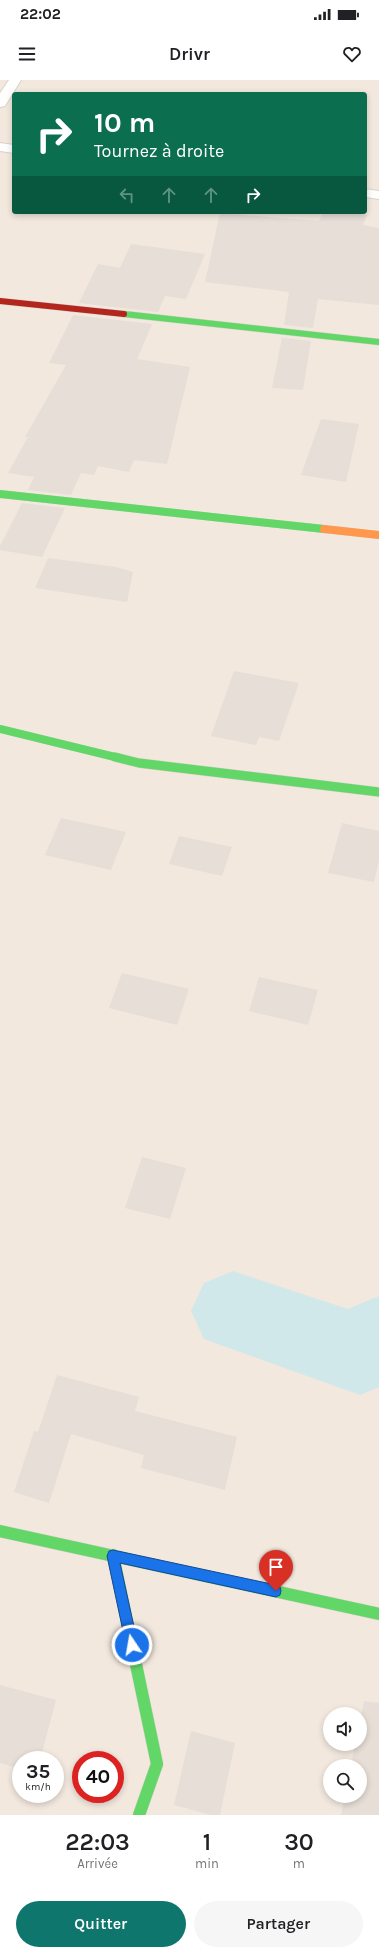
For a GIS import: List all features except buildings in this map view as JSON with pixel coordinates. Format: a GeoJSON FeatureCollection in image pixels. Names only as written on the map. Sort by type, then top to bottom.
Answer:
{"type":"FeatureCollection","features":[{"type":"Feature","properties":{"kind":"street"},"geometry":{"type":"LineString","coordinates":[[0,103],[15,80]]}},
{"type":"Feature","properties":{"kind":"street"},"geometry":{"type":"LineString","coordinates":[[0,148],[12,149]]}},
{"type":"Feature","properties":{"kind":"street"},"geometry":{"type":"LineString","coordinates":[[367,193],[379,195]]}},
{"type":"Feature","properties":{"kind":"street"},"geometry":{"type":"LineString","coordinates":[[0,301],[379,342]]}},
{"type":"Feature","properties":{"kind":"street"},"geometry":{"type":"LineString","coordinates":[[0,494],[379,534]]}},
{"type":"Feature","properties":{"kind":"street"},"geometry":{"type":"LineString","coordinates":[[0,729],[139,763],[379,792]]}},
{"type":"Feature","properties":{"kind":"street"},"geometry":{"type":"LineString","coordinates":[[0,1531],[379,1614]]}},
{"type":"Feature","properties":{"kind":"street"},"geometry":{"type":"LineString","coordinates":[[113,1556],[157,1764],[139,1815]]}},
{"type":"Feature","properties":{"kind":"shaded area"},"geometry":{"type":"Polygon","coordinates":[[[0,80],[379,80],[379,1815],[0,1815],[0,80]]]}},
{"type":"Feature","properties":{"kind":"waterway"},"geometry":{"type":"LineString","coordinates":[[233,1311],[360,1354],[379,1336]]}},
{"type":"Feature","properties":{"kind":"traffic: fast"},"geometry":{"type":"LineString","coordinates":[[124,314],[379,342]]}},
{"type":"Feature","properties":{"kind":"traffic: fast"},"geometry":{"type":"LineString","coordinates":[[0,494],[324,529]]}},
{"type":"Feature","properties":{"kind":"traffic: fast"},"geometry":{"type":"LineString","coordinates":[[0,729],[139,763],[379,792]]}},
{"type":"Feature","properties":{"kind":"traffic: fast"},"geometry":{"type":"LineString","coordinates":[[0,1531],[379,1614]]}},
{"type":"Feature","properties":{"kind":"traffic: fast"},"geometry":{"type":"LineString","coordinates":[[113,1555],[157,1764],[139,1815]]}},
{"type":"Feature","properties":{"kind":"traffic: slow"},"geometry":{"type":"LineString","coordinates":[[324,529],[379,535]]}},
{"type":"Feature","properties":{"kind":"traffic: jam"},"geometry":{"type":"LineString","coordinates":[[0,301],[124,314]]}},
{"type":"Feature","properties":{"kind":"route"},"geometry":{"type":"LineString","coordinates":[[132,1645],[113,1556],[276,1591]]}}]}
